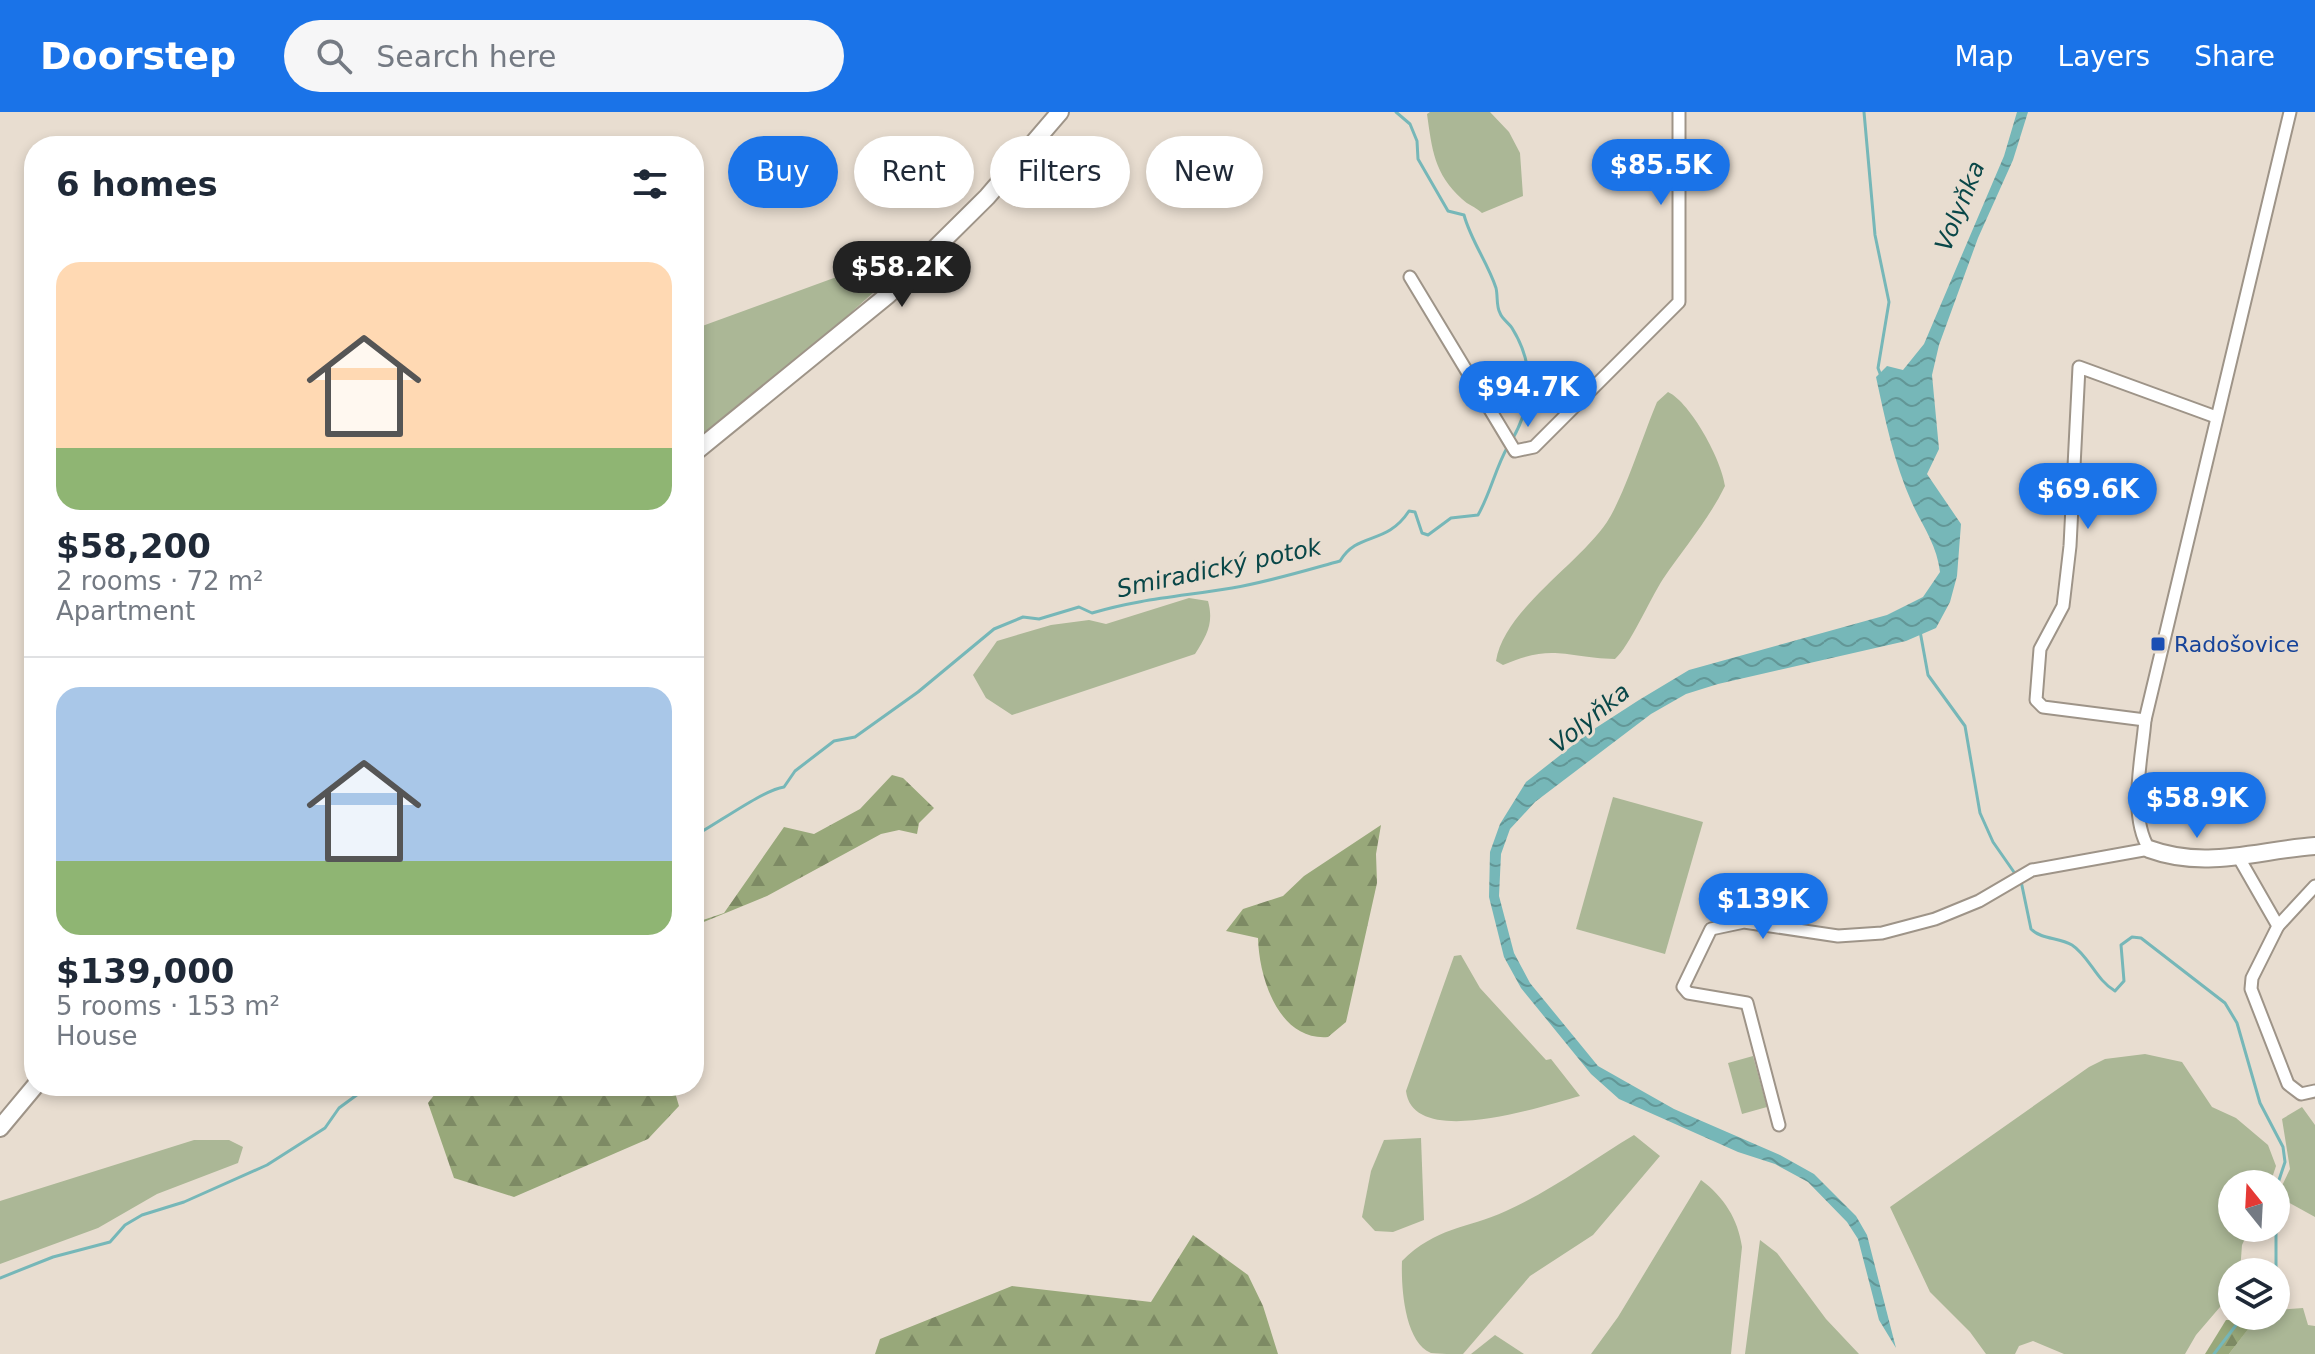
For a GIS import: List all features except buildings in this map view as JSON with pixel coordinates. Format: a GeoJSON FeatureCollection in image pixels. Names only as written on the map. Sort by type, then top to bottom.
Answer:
{"type":"FeatureCollection","features":[{"type":"Feature","properties":{"kind":"street"},"geometry":{"type":"LineString","coordinates":[[704,445],[888,295],[987,197],[1060,112]]}},
{"type":"Feature","properties":{"kind":"street"},"geometry":{"type":"LineString","coordinates":[[1410,277],[1515,451],[1534,447],[1679,302],[1679,112]]}},
{"type":"Feature","properties":{"kind":"street"},"geometry":{"type":"LineString","coordinates":[[2149,849],[2138,815],[2145,720],[2290,112]]}},
{"type":"Feature","properties":{"kind":"street"},"geometry":{"type":"LineString","coordinates":[[2145,720],[2043,707],[2036,700],[2040,649],[2063,606],[2070,546],[2079,367],[2216,417]]}},
{"type":"Feature","properties":{"kind":"street"},"geometry":{"type":"LineString","coordinates":[[1779,1125],[1747,1003],[1688,993],[1683,987],[1711,929],[1744,922],[1838,936],[1882,933],[1935,919],[1979,901],[2019,878],[2149,849],[2186,859],[2239,858],[2315,846]]}},
{"type":"Feature","properties":{"kind":"street"},"geometry":{"type":"LineString","coordinates":[[2239,858],[2278,926]]}},
{"type":"Feature","properties":{"kind":"street"},"geometry":{"type":"LineString","coordinates":[[2315,886],[2278,926],[2252,978],[2251,989],[2288,1084],[2301,1094],[2315,1091]]}},
{"type":"Feature","properties":{"kind":"street"},"geometry":{"type":"LineString","coordinates":[[0,1128],[27,1096]]}},
{"type":"Feature","properties":{"kind":"green space"},"geometry":{"type":"Polygon","coordinates":[[[1490,112],[1509,132],[1520,153],[1523,196],[1482,213],[1462,199],[1445,180],[1436,160],[1427,114],[1490,112]]]}},
{"type":"Feature","properties":{"kind":"green space"},"geometry":{"type":"Polygon","coordinates":[[[927,244],[803,356],[704,434],[704,325],[927,244]]]}},
{"type":"Feature","properties":{"kind":"green space"},"geometry":{"type":"Polygon","coordinates":[[[1668,392],[1686,408],[1704,434],[1718,462],[1725,486],[1704,522],[1663,579],[1627,644],[1615,659],[1547,653],[1503,665],[1496,661],[1502,642],[1527,606],[1607,522],[1657,402],[1668,392]]]}},
{"type":"Feature","properties":{"kind":"green space"},"geometry":{"type":"Polygon","coordinates":[[[1189,598],[1208,601],[1210,609],[1208,629],[1195,654],[1012,715],[986,698],[973,675],[997,641],[1051,625],[1089,620],[1106,624],[1189,598]]]}},
{"type":"Feature","properties":{"kind":"green space"},"geometry":{"type":"Polygon","coordinates":[[[892,775],[903,778],[934,808],[919,823],[917,834],[899,830],[881,834],[767,896],[704,922],[724,913],[784,827],[814,834],[860,809],[892,775]]]}},
{"type":"Feature","properties":{"kind":"green space"},"geometry":{"type":"Polygon","coordinates":[[[1613,797],[1703,822],[1665,954],[1576,929],[1613,797]]]}},
{"type":"Feature","properties":{"kind":"green space"},"geometry":{"type":"Polygon","coordinates":[[[1381,825],[1376,854],[1377,883],[1346,1022],[1328,1037],[1311,1035],[1296,1029],[1275,1004],[1262,970],[1258,938],[1226,931],[1243,909],[1283,896],[1304,876],[1381,825]]]}},
{"type":"Feature","properties":{"kind":"green space"},"geometry":{"type":"Polygon","coordinates":[[[1461,955],[1480,988],[1546,1060],[1551,1059],[1580,1096],[1482,1119],[1454,1121],[1431,1118],[1414,1109],[1406,1091],[1454,956],[1461,955]]]}},
{"type":"Feature","properties":{"kind":"green space"},"geometry":{"type":"Polygon","coordinates":[[[2145,1054],[2182,1062],[2212,1107],[2236,1118],[2268,1145],[2275,1170],[2218,1170],[2218,1242],[2243,1242],[2241,1258],[2218,1258],[2218,1309],[2196,1335],[2185,1354],[2064,1354],[2033,1341],[2019,1346],[2015,1354],[1986,1354],[1970,1332],[1930,1292],[1890,1207],[2089,1067],[2105,1059],[2145,1054]]]}},
{"type":"Feature","properties":{"kind":"green space"},"geometry":{"type":"Polygon","coordinates":[[[1753,1056],[1767,1107],[1742,1114],[1728,1063],[1753,1056]]]}},
{"type":"Feature","properties":{"kind":"green space"},"geometry":{"type":"Polygon","coordinates":[[[433,1096],[676,1096],[679,1106],[648,1139],[514,1197],[454,1178],[428,1103],[433,1096]]]}},
{"type":"Feature","properties":{"kind":"green space"},"geometry":{"type":"Polygon","coordinates":[[[2302,1107],[2315,1125],[2315,1217],[2290,1203],[2290,1169],[2282,1119],[2302,1107]]]}},
{"type":"Feature","properties":{"kind":"green space"},"geometry":{"type":"Polygon","coordinates":[[[1634,1135],[1660,1156],[1593,1235],[1530,1276],[1463,1354],[1431,1353],[1422,1347],[1406,1312],[1402,1261],[1439,1235],[1506,1211],[1539,1194],[1634,1135]]]}},
{"type":"Feature","properties":{"kind":"green space"},"geometry":{"type":"Polygon","coordinates":[[[1421,1138],[1424,1220],[1393,1232],[1375,1231],[1362,1217],[1371,1171],[1384,1140],[1421,1138]]]}},
{"type":"Feature","properties":{"kind":"green space"},"geometry":{"type":"Polygon","coordinates":[[[194,1140],[229,1140],[243,1147],[238,1163],[157,1194],[98,1228],[0,1264],[0,1201],[194,1140]]]}},
{"type":"Feature","properties":{"kind":"green space"},"geometry":{"type":"Polygon","coordinates":[[[1701,1180],[1729,1209],[1742,1247],[1731,1354],[1591,1354],[1618,1317],[1701,1180]]]}},
{"type":"Feature","properties":{"kind":"green space"},"geometry":{"type":"Polygon","coordinates":[[[1193,1235],[1248,1275],[1263,1306],[1278,1354],[875,1354],[880,1339],[1012,1286],[1151,1302],[1193,1235]]]}},
{"type":"Feature","properties":{"kind":"green space"},"geometry":{"type":"Polygon","coordinates":[[[1760,1240],[1777,1253],[1826,1319],[1859,1354],[1745,1354],[1760,1240]]]}},
{"type":"Feature","properties":{"kind":"green space"},"geometry":{"type":"Polygon","coordinates":[[[2303,1308],[2308,1325],[2315,1326],[2315,1354],[2229,1354],[2247,1330],[2290,1330],[2290,1309],[2303,1308]]]}},
{"type":"Feature","properties":{"kind":"green space"},"geometry":{"type":"Polygon","coordinates":[[[2220,1330],[2248,1330],[2229,1354],[2205,1354],[2220,1330]]]}},
{"type":"Feature","properties":{"kind":"green space"},"geometry":{"type":"Polygon","coordinates":[[[1495,1335],[1524,1354],[1471,1354],[1495,1335]]]}},
{"type":"Feature","properties":{"kind":"water"},"geometry":{"type":"Polygon","coordinates":[[[2017,112],[2028,112],[2013,160],[1978,238],[1939,345],[1932,375],[1939,449],[1927,474],[1961,524],[1957,576],[1950,602],[1936,628],[1906,641],[1686,694],[1651,714],[1535,802],[1510,829],[1501,854],[1499,896],[1514,953],[1530,983],[1598,1066],[1674,1109],[1780,1155],[1814,1174],[1856,1216],[1867,1235],[1896,1348],[1879,1320],[1858,1239],[1847,1222],[1808,1182],[1775,1164],[1738,1152],[1619,1099],[1591,1074],[1521,988],[1504,957],[1489,897],[1490,852],[1500,824],[1526,782],[1591,731],[1689,670],[1887,615],[1923,597],[1940,572],[1938,562],[1900,472],[1876,377],[1887,366],[1903,370],[1924,344],[2004,156],[2017,112]]]}},
{"type":"Feature","properties":{"kind":"waterway","name":"Smiradický potok"},"geometry":{"type":"LineString","coordinates":[[1396,112],[1410,124],[1417,141],[1418,159],[1448,211],[1464,215],[1496,288],[1502,317],[1512,328],[1525,356],[1527,398],[1512,440]]}},
{"type":"Feature","properties":{"kind":"waterway"},"geometry":{"type":"LineString","coordinates":[[1864,112],[1875,235],[1889,302],[1878,368],[1881,376]]}},
{"type":"Feature","properties":{"kind":"waterway","name":"Smiradický potok"},"geometry":{"type":"LineString","coordinates":[[704,830],[752,801],[784,787],[795,771],[834,741],[855,737],[918,692],[994,629],[1023,617],[1039,619],[1079,607],[1092,613],[1144,601],[1246,586],[1340,561],[1355,545],[1391,529],[1409,511],[1415,512],[1422,533],[1428,535],[1451,518],[1478,515],[1508,446]]}},
{"type":"Feature","properties":{"kind":"waterway"},"geometry":{"type":"LineString","coordinates":[[1920,631],[1928,675],[1965,726],[1980,813],[1993,842],[2016,875]]}},
{"type":"Feature","properties":{"kind":"waterway"},"geometry":{"type":"LineString","coordinates":[[2021,881],[2031,929],[2072,945],[2115,991],[2124,981],[2121,945],[2132,937],[2141,938],[2225,1003],[2237,1023],[2260,1103],[2283,1147],[2285,1162],[2282,1170]]}},
{"type":"Feature","properties":{"kind":"waterway","name":"Smiradický potok"},"geometry":{"type":"LineString","coordinates":[[0,1278],[53,1257],[110,1242],[125,1225],[142,1215],[184,1202],[267,1165],[325,1128],[339,1108],[355,1096]]}},
{"type":"Feature","properties":{"kind":"waterway"},"geometry":{"type":"LineString","coordinates":[[2276,1242],[2276,1258]]}},
{"type":"Feature","properties":{"kind":"waterway"},"geometry":{"type":"LineString","coordinates":[[2214,1354],[2232,1330]]}},
{"type":"Feature","properties":{"kind":"place","name":"Radošovice"},"geometry":{"type":"Point","coordinates":[2158,644]}},
{"type":"Feature","properties":{"kind":"water label","name":"Volyňka"},"geometry":{"type":"Point","coordinates":[1960,206]}},
{"type":"Feature","properties":{"kind":"water label","name":"Volyňka"},"geometry":{"type":"Point","coordinates":[1590,718]}}]}
